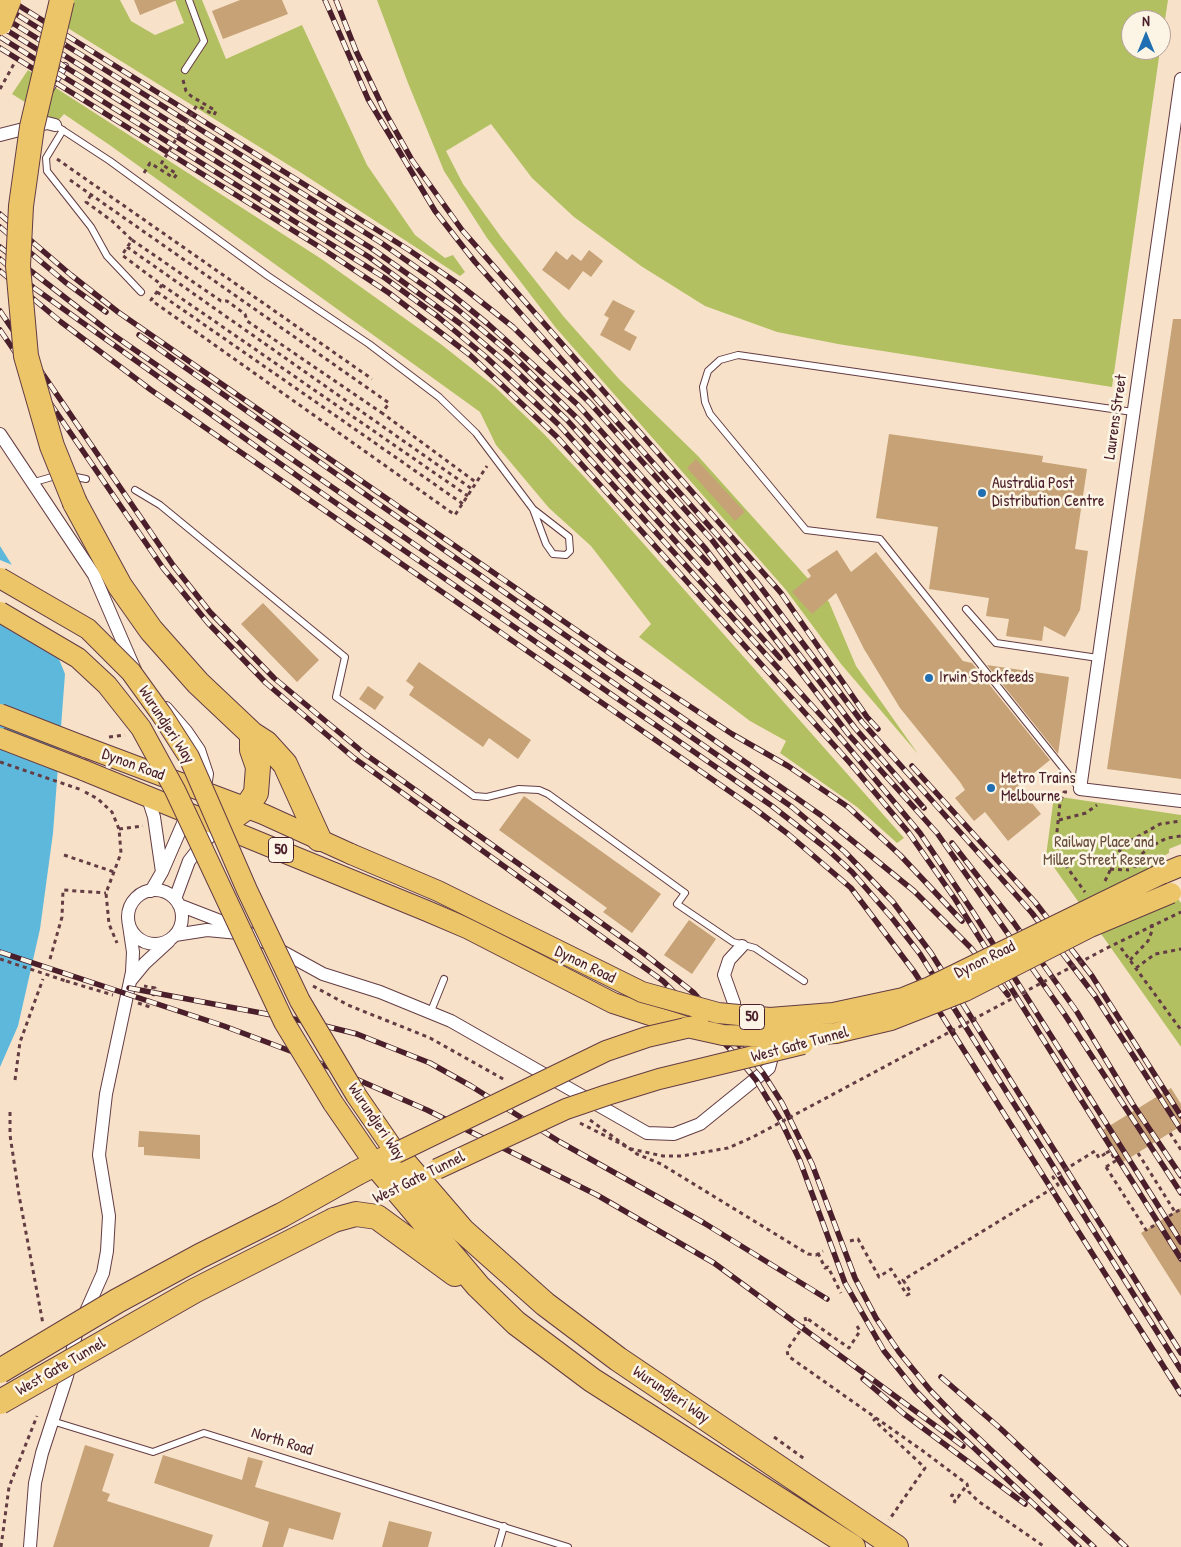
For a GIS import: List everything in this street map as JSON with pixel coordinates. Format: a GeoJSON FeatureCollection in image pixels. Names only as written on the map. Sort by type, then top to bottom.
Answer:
{"type":"FeatureCollection","features":[{"type":"Feature","properties":{"kind":"highway"},"geometry":{"type":"LineString","coordinates":[[0,23],[9,0]]}},
{"type":"Feature","properties":{"kind":"highway"},"geometry":{"type":"LineString","coordinates":[[62,0],[32,127],[21,206],[19,285],[26,356],[57,461],[87,529],[134,607],[187,671],[252,734],[266,743],[285,764],[319,839]]}},
{"type":"Feature","properties":{"kind":"highway"},"geometry":{"type":"LineString","coordinates":[[221,826],[246,808],[253,800],[258,784],[258,767],[252,750],[252,734]]}},
{"type":"Feature","properties":{"kind":"highway","name":"West Gate Tunnel"},"geometry":{"type":"LineString","coordinates":[[0,1371],[117,1301],[396,1153]]}},
{"type":"Feature","properties":{"kind":"highway","name":"Wurundjeri Way"},"geometry":{"type":"LineString","coordinates":[[396,1153],[416,1179],[463,1231],[576,1328],[896,1547]]}},
{"type":"Feature","properties":{"kind":"highway","name":"Wurundjeri Way"},"geometry":{"type":"LineString","coordinates":[[375,1164],[491,1300],[516,1323],[592,1380],[853,1547]]}},
{"type":"Feature","properties":{"kind":"highway","name":"West Gate Tunnel"},"geometry":{"type":"LineString","coordinates":[[0,1402],[194,1291],[416,1179]]}},
{"type":"Feature","properties":{"kind":"highway"},"geometry":{"type":"LineString","coordinates":[[334,1220],[356,1214],[377,1217],[491,1300]]}},
{"type":"Feature","properties":{"kind":"main road","name":"Wurundjeri Way"},"geometry":{"type":"LineString","coordinates":[[0,578],[88,629],[131,672],[162,715],[189,757],[247,890],[300,1001],[356,1095],[396,1153]]}},
{"type":"Feature","properties":{"kind":"main road","name":"Wurundjeri Way"},"geometry":{"type":"LineString","coordinates":[[0,612],[78,658],[107,685],[141,728],[175,790],[284,1022],[353,1134],[375,1164]]}},
{"type":"Feature","properties":{"kind":"main road","name":"Dynon Road"},"geometry":{"type":"LineString","coordinates":[[0,714],[246,808],[319,839],[438,891],[635,989],[718,1013],[770,1018],[833,1013],[903,998],[930,987],[1181,866]]}},
{"type":"Feature","properties":{"kind":"main road","name":"Dynon Road"},"geometry":{"type":"LineString","coordinates":[[0,738],[147,795],[468,929],[613,1003],[686,1027],[723,1035],[769,1037],[823,1034],[868,1026],[916,1012],[965,991],[1090,928],[1176,891]]}},
{"type":"Feature","properties":{"kind":"main road"},"geometry":{"type":"LineString","coordinates":[[188,812],[202,792]]}},
{"type":"Feature","properties":{"kind":"main road","name":"West Gate Tunnel"},"geometry":{"type":"LineString","coordinates":[[396,1153],[580,1062],[626,1044],[686,1027],[770,1018]]}},
{"type":"Feature","properties":{"kind":"main road","name":"West Gate Tunnel"},"geometry":{"type":"LineString","coordinates":[[416,1179],[558,1113],[607,1095],[659,1079],[735,1062],[868,1026]]}},
{"type":"Feature","properties":{"kind":"street","name":"Laurens Street"},"geometry":{"type":"LineString","coordinates":[[1080,789],[1181,79]]}},
{"type":"Feature","properties":{"kind":"street"},"geometry":{"type":"LineString","coordinates":[[0,135],[17,129],[47,123],[59,127]]}},
{"type":"Feature","properties":{"kind":"street"},"geometry":{"type":"LineString","coordinates":[[0,434],[94,575],[138,676],[186,731],[199,750],[207,776],[202,792]]}},
{"type":"Feature","properties":{"kind":"street"},"geometry":{"type":"LineString","coordinates":[[1080,789],[1181,801]]}},
{"type":"Feature","properties":{"kind":"street"},"geometry":{"type":"LineString","coordinates":[[147,795],[155,825],[162,872]]}},
{"type":"Feature","properties":{"kind":"street"},"geometry":{"type":"LineString","coordinates":[[30,1547],[35,1483],[67,1376],[76,1334],[98,1285],[107,1251],[109,1216],[99,1155],[106,1094],[120,1021],[131,980],[133,952],[128,912],[134,900],[151,891],[162,872],[188,812]]}},
{"type":"Feature","properties":{"kind":"street"},"geometry":{"type":"LineString","coordinates":[[131,980],[145,963],[173,936],[182,917],[177,902],[189,861],[203,843],[221,826]]}},
{"type":"Feature","properties":{"kind":"street"},"geometry":{"type":"LineString","coordinates":[[151,891],[164,892],[177,902],[241,928],[323,974],[431,1011],[636,1129],[661,1135],[687,1130],[710,1118],[770,1068],[772,1057]]}},
{"type":"Feature","properties":{"kind":"street"},"geometry":{"type":"LineString","coordinates":[[129,925],[136,936],[147,943],[160,943],[173,936],[216,930],[258,939]]}},
{"type":"Feature","properties":{"kind":"street"},"geometry":{"type":"LineString","coordinates":[[734,1003],[724,976],[729,960],[742,946]]}},
{"type":"Feature","properties":{"kind":"lane"},"geometry":{"type":"LineString","coordinates":[[185,70],[204,41],[189,0]]}},
{"type":"Feature","properties":{"kind":"lane"},"geometry":{"type":"LineString","coordinates":[[17,129],[44,100],[65,66]]}},
{"type":"Feature","properties":{"kind":"lane"},"geometry":{"type":"LineString","coordinates":[[141,292],[107,256],[91,227],[47,171],[46,158],[59,127],[110,161],[268,276],[369,344],[439,398],[476,433],[533,509],[569,537],[570,551],[566,556],[553,554],[546,544],[533,509]]}},
{"type":"Feature","properties":{"kind":"lane"},"geometry":{"type":"LineString","coordinates":[[1080,789],[880,539],[806,530],[710,414],[704,402],[703,386],[708,371],[720,360],[738,356],[1134,412]]}},
{"type":"Feature","properties":{"kind":"lane"},"geometry":{"type":"LineString","coordinates":[[31,483],[56,474],[86,479]]}},
{"type":"Feature","properties":{"kind":"lane"},"geometry":{"type":"LineString","coordinates":[[135,490],[160,505],[345,657],[336,697],[474,796],[487,797],[528,788],[548,794],[686,893],[678,904],[742,946],[755,948],[804,981]]}},
{"type":"Feature","properties":{"kind":"lane"},"geometry":{"type":"LineString","coordinates":[[966,609],[996,642],[1098,658]]}},
{"type":"Feature","properties":{"kind":"lane"},"geometry":{"type":"LineString","coordinates":[[431,1011],[444,979]]}},
{"type":"Feature","properties":{"kind":"lane","name":"North Road"},"geometry":{"type":"LineString","coordinates":[[52,1421],[153,1452],[204,1433],[568,1547]]}},
{"type":"Feature","properties":{"kind":"lane"},"geometry":{"type":"LineString","coordinates":[[498,1547],[504,1526]]}},
{"type":"Feature","properties":{"kind":"path"},"geometry":{"type":"LineString","coordinates":[[0,89],[15,62]]}},
{"type":"Feature","properties":{"kind":"path"},"geometry":{"type":"LineString","coordinates":[[152,165],[174,178],[177,174],[161,164],[197,106],[214,115],[216,111],[186,91],[183,78],[185,70]]}},
{"type":"Feature","properties":{"kind":"path"},"geometry":{"type":"LineString","coordinates":[[54,157],[372,379]]}},
{"type":"Feature","properties":{"kind":"path"},"geometry":{"type":"LineString","coordinates":[[63,175],[389,403],[382,413]]}},
{"type":"Feature","properties":{"kind":"path"},"geometry":{"type":"LineString","coordinates":[[91,195],[86,202],[112,221],[132,240],[222,301],[227,301],[246,314],[247,320],[382,413],[477,483]]}},
{"type":"Feature","properties":{"kind":"path"},"geometry":{"type":"LineString","coordinates":[[132,240],[122,255],[162,285],[468,496]]}},
{"type":"Feature","properties":{"kind":"path"},"geometry":{"type":"LineString","coordinates":[[127,247],[472,490]]}},
{"type":"Feature","properties":{"kind":"path"},"geometry":{"type":"LineString","coordinates":[[162,285],[151,300],[455,514],[488,467],[482,460]]}},
{"type":"Feature","properties":{"kind":"path"},"geometry":{"type":"LineString","coordinates":[[157,292],[463,504]]}},
{"type":"Feature","properties":{"kind":"path"},"geometry":{"type":"LineString","coordinates":[[0,762],[82,790]]}},
{"type":"Feature","properties":{"kind":"path"},"geometry":{"type":"LineString","coordinates":[[1064,792],[1058,820],[1055,850],[1086,895]]}},
{"type":"Feature","properties":{"kind":"path"},"geometry":{"type":"LineString","coordinates":[[1058,820],[1086,813],[1097,806],[1103,792]]}},
{"type":"Feature","properties":{"kind":"path"},"geometry":{"type":"LineString","coordinates":[[1181,821],[1160,824],[1130,841],[1120,850],[1110,869],[1135,872],[1137,859],[1148,848],[1167,838],[1181,836]]}},
{"type":"Feature","properties":{"kind":"path"},"geometry":{"type":"LineString","coordinates":[[119,829],[155,825]]}},
{"type":"Feature","properties":{"kind":"path"},"geometry":{"type":"LineString","coordinates":[[64,855],[114,872]]}},
{"type":"Feature","properties":{"kind":"path"},"geometry":{"type":"LineString","coordinates":[[50,959],[62,917],[62,890],[106,893]]}},
{"type":"Feature","properties":{"kind":"path"},"geometry":{"type":"LineString","coordinates":[[1118,943],[1181,912]]}},
{"type":"Feature","properties":{"kind":"path"},"geometry":{"type":"LineString","coordinates":[[1130,960],[1148,941],[1152,931],[1152,921]]}},
{"type":"Feature","properties":{"kind":"path"},"geometry":{"type":"LineString","coordinates":[[1121,948],[1181,1030]]}},
{"type":"Feature","properties":{"kind":"path"},"geometry":{"type":"LineString","coordinates":[[1136,968],[1155,954],[1181,949]]}},
{"type":"Feature","properties":{"kind":"path"},"geometry":{"type":"LineString","coordinates":[[0,959],[66,981]]}},
{"type":"Feature","properties":{"kind":"path"},"geometry":{"type":"LineString","coordinates":[[15,1080],[20,1042],[43,979]]}},
{"type":"Feature","properties":{"kind":"path"},"geometry":{"type":"LineString","coordinates":[[587,1118],[637,1154],[661,1164],[808,1254],[814,1255],[823,1251]]}},
{"type":"Feature","properties":{"kind":"path"},"geometry":{"type":"LineString","coordinates":[[1170,1133],[1181,1150]]}},
{"type":"Feature","properties":{"kind":"path"},"geometry":{"type":"LineString","coordinates":[[850,1241],[858,1239],[879,1277],[891,1269],[907,1295],[911,1293],[903,1280],[1058,1185],[1053,1177],[1094,1151],[1099,1158],[1110,1151],[1118,1160],[1106,1167],[1146,1230],[1155,1225]]}},
{"type":"Feature","properties":{"kind":"path"},"geometry":{"type":"LineString","coordinates":[[1138,1153],[1175,1212]]}},
{"type":"Feature","properties":{"kind":"path"},"geometry":{"type":"LineString","coordinates":[[1169,1216],[1181,1209]]}},
{"type":"Feature","properties":{"kind":"path"},"geometry":{"type":"LineString","coordinates":[[818,1253],[825,1268],[828,1267],[840,1293]]}},
{"type":"Feature","properties":{"kind":"path"},"geometry":{"type":"LineString","coordinates":[[857,1326],[860,1331],[848,1348],[805,1317],[806,1322],[787,1350],[788,1356],[967,1484],[969,1492],[978,1501],[1045,1547]]}},
{"type":"Feature","properties":{"kind":"path"},"geometry":{"type":"LineString","coordinates":[[875,1419],[925,1468],[888,1521],[880,1515]]}},
{"type":"Feature","properties":{"kind":"path"},"geometry":{"type":"LineString","coordinates":[[774,1437],[812,1465]]}},
{"type":"Feature","properties":{"kind":"path"},"geometry":{"type":"LineString","coordinates":[[954,1503],[952,1495],[958,1497],[967,1484]]}},
{"type":"Feature","properties":{"kind":"green space"},"geometry":{"type":"Polygon","coordinates":[[[67,0],[120,0],[131,21],[155,35],[184,23],[175,0],[202,0],[226,59],[302,25],[367,165],[415,235],[445,258],[453,255],[465,272],[460,276],[303,174],[58,22],[67,0]]]}},
{"type":"Feature","properties":{"kind":"green space"},"geometry":{"type":"Polygon","coordinates":[[[377,0],[1168,0],[1166,10],[1121,10],[1121,60],[1159,60],[1112,387],[838,344],[777,332],[705,306],[641,266],[574,217],[532,178],[491,124],[446,151],[463,184],[501,237],[564,317],[619,379],[698,456],[829,602],[856,666],[918,754],[841,664],[786,590],[556,328],[487,238],[444,171],[377,0]]]}},
{"type":"Feature","properties":{"kind":"green space"},"geometry":{"type":"Polygon","coordinates":[[[28,70],[323,260],[442,345],[495,387],[544,434],[588,481],[904,838],[897,843],[857,807],[780,753],[786,741],[750,721],[639,637],[651,624],[591,546],[549,508],[496,445],[480,412],[64,114],[57,122],[12,94],[28,70]]]}},
{"type":"Feature","properties":{"kind":"green space","name":"Railway Place and Miller Street Reserve"},"geometry":{"type":"Polygon","coordinates":[[[1054,796],[1181,815],[1181,844],[1169,849],[1169,853],[1151,863],[1181,903],[1181,1047],[1046,856],[1054,796]]]}},
{"type":"Feature","properties":{"kind":"water"},"geometry":{"type":"Polygon","coordinates":[[[0,546],[37,605],[65,674],[53,833],[40,929],[18,1026],[0,1067],[0,546]]]}},
{"type":"Feature","properties":{"kind":"pier"},"geometry":{"type":"Polygon","coordinates":[[[0,560],[15,566],[39,604],[63,662],[31,639],[0,622],[0,560]]]}},
{"type":"Feature","properties":{"kind":"building"},"geometry":{"type":"Polygon","coordinates":[[[134,0],[177,0],[140,15],[134,0]]]}},
{"type":"Feature","properties":{"kind":"building"},"geometry":{"type":"Polygon","coordinates":[[[240,0],[282,0],[288,14],[223,39],[212,11],[240,0]]]}},
{"type":"Feature","properties":{"kind":"building"},"geometry":{"type":"Polygon","coordinates":[[[589,250],[603,261],[591,277],[583,271],[569,290],[542,270],[556,251],[567,260],[572,254],[581,261],[589,250]]]}},
{"type":"Feature","properties":{"kind":"building"},"geometry":{"type":"Polygon","coordinates":[[[613,300],[635,311],[624,330],[637,337],[630,351],[600,335],[609,318],[604,315],[613,300]]]}},
{"type":"Feature","properties":{"kind":"building"},"geometry":{"type":"Polygon","coordinates":[[[1173,319],[1181,319],[1181,779],[1107,769],[1173,319]]]}},
{"type":"Feature","properties":{"kind":"building"},"geometry":{"type":"Polygon","coordinates":[[[889,434],[1043,456],[1042,462],[1087,469],[1075,549],[1088,551],[1080,610],[1065,637],[1044,626],[1042,641],[1006,636],[1009,619],[986,616],[989,598],[929,589],[938,527],[876,518],[889,434]]]}},
{"type":"Feature","properties":{"kind":"building"},"geometry":{"type":"Polygon","coordinates":[[[696,459],[745,512],[735,521],[687,468],[696,459]]]}},
{"type":"Feature","properties":{"kind":"building","name":"Irwin Stockfeeds"},"geometry":{"type":"Polygon","coordinates":[[[837,550],[851,572],[876,552],[963,661],[972,663],[1050,760],[1018,786],[1041,814],[1008,841],[985,812],[974,821],[955,798],[965,790],[900,708],[864,649],[836,593],[812,614],[792,592],[811,576],[807,570],[837,550]]]}},
{"type":"Feature","properties":{"kind":"building"},"geometry":{"type":"Polygon","coordinates":[[[263,603],[319,660],[297,682],[241,624],[263,603]]]}},
{"type":"Feature","properties":{"kind":"building"},"geometry":{"type":"Polygon","coordinates":[[[419,662],[531,740],[518,759],[489,738],[483,747],[409,695],[414,687],[406,681],[419,662]]]}},
{"type":"Feature","properties":{"kind":"building"},"geometry":{"type":"Polygon","coordinates":[[[987,665],[1069,677],[1058,754],[987,665]]]}},
{"type":"Feature","properties":{"kind":"building"},"geometry":{"type":"Polygon","coordinates":[[[368,686],[384,697],[375,710],[359,699],[368,686]]]}},
{"type":"Feature","properties":{"kind":"building"},"geometry":{"type":"Polygon","coordinates":[[[524,796],[661,894],[632,933],[603,912],[607,908],[499,830],[524,796]]]}},
{"type":"Feature","properties":{"kind":"building"},"geometry":{"type":"Polygon","coordinates":[[[689,920],[716,939],[692,974],[664,955],[689,920]]]}},
{"type":"Feature","properties":{"kind":"building"},"geometry":{"type":"Polygon","coordinates":[[[1171,1088],[1181,1104],[1181,1126],[1123,1162],[1101,1131],[1171,1088]]]}},
{"type":"Feature","properties":{"kind":"building"},"geometry":{"type":"Polygon","coordinates":[[[139,1131],[200,1135],[200,1159],[144,1155],[144,1147],[138,1147],[139,1131]]]}},
{"type":"Feature","properties":{"kind":"building"},"geometry":{"type":"Polygon","coordinates":[[[1181,1208],[1181,1296],[1141,1233],[1181,1208]]]}},
{"type":"Feature","properties":{"kind":"building"},"geometry":{"type":"Polygon","coordinates":[[[85,1445],[114,1454],[102,1491],[110,1494],[107,1501],[213,1535],[209,1547],[53,1547],[85,1445]]]}},
{"type":"Feature","properties":{"kind":"building"},"geometry":{"type":"Polygon","coordinates":[[[163,1455],[242,1480],[248,1457],[263,1461],[255,1487],[341,1513],[333,1540],[289,1528],[283,1547],[262,1547],[269,1522],[154,1483],[163,1455]]]}},
{"type":"Feature","properties":{"kind":"building"},"geometry":{"type":"Polygon","coordinates":[[[389,1521],[432,1532],[428,1547],[382,1547],[389,1521]]]}},
{"type":"Feature","properties":{"kind":"railway"},"geometry":{"type":"LineString","coordinates":[[10,0],[409,250],[460,285],[513,327],[590,403],[712,540],[855,728],[924,808]]}},
{"type":"Feature","properties":{"kind":"railway"},"geometry":{"type":"LineString","coordinates":[[325,0],[368,99],[435,211],[475,262],[726,545],[756,581],[862,722],[1032,913],[1095,996],[1181,1130]]}},
{"type":"Feature","properties":{"kind":"railway"},"geometry":{"type":"LineString","coordinates":[[336,0],[356,51],[385,112],[412,160],[462,230],[781,593],[867,717],[878,729]]}},
{"type":"Feature","properties":{"kind":"railway"},"geometry":{"type":"LineString","coordinates":[[0,4],[380,242],[433,279],[488,324],[578,405],[705,548],[849,735],[937,833],[1065,1015],[1181,1193]]}},
{"type":"Feature","properties":{"kind":"railway"},"geometry":{"type":"LineString","coordinates":[[0,15],[371,248],[457,309],[511,354],[579,420],[708,563]]}},
{"type":"Feature","properties":{"kind":"railway"},"geometry":{"type":"LineString","coordinates":[[0,26],[369,257],[462,325],[516,371],[567,420],[780,658]]}},
{"type":"Feature","properties":{"kind":"railway"},"geometry":{"type":"LineString","coordinates":[[0,37],[385,278],[437,316],[486,357],[559,425],[834,730],[920,833],[973,912],[1181,1242]]}},
{"type":"Feature","properties":{"kind":"railway"},"geometry":{"type":"LineString","coordinates":[[0,48],[318,246],[389,293],[470,355],[557,437],[850,763],[909,833],[955,899],[1181,1259]]}},
{"type":"Feature","properties":{"kind":"railway"},"geometry":{"type":"LineString","coordinates":[[0,214],[71,275],[118,312],[618,659],[732,734],[788,766],[848,807],[900,855],[962,921]]}},
{"type":"Feature","properties":{"kind":"railway"},"geometry":{"type":"LineString","coordinates":[[0,227],[65,282],[106,312]]}},
{"type":"Feature","properties":{"kind":"railway"},"geometry":{"type":"LineString","coordinates":[[0,247],[112,334],[792,807],[845,852],[893,902],[931,953],[1181,1353]]}},
{"type":"Feature","properties":{"kind":"railway"},"geometry":{"type":"LineString","coordinates":[[0,259],[34,288],[310,485],[772,806],[827,849],[852,872],[920,954],[1181,1370]]}},
{"type":"Feature","properties":{"kind":"railway"},"geometry":{"type":"LineString","coordinates":[[0,271],[61,322],[151,390],[755,809],[788,834],[851,888],[915,973],[1181,1394]]}},
{"type":"Feature","properties":{"kind":"railway"},"geometry":{"type":"LineString","coordinates":[[0,311],[173,565],[210,612],[274,678],[365,754],[642,952],[694,993],[763,1073],[782,1103],[812,1164],[855,1278],[876,1318],[899,1352],[930,1390],[956,1417],[1094,1547]]}},
{"type":"Feature","properties":{"kind":"railway"},"geometry":{"type":"LineString","coordinates":[[0,330],[163,568],[208,623],[266,683],[354,758],[663,981],[733,1052],[756,1080],[781,1121],[800,1161],[845,1283],[884,1351],[915,1390],[937,1413],[1079,1547]]}},
{"type":"Feature","properties":{"kind":"railway"},"geometry":{"type":"LineString","coordinates":[[139,335],[822,816],[914,891],[971,948],[1008,995]]}},
{"type":"Feature","properties":{"kind":"railway"},"geometry":{"type":"LineString","coordinates":[[912,766],[1035,902],[1092,976],[1181,1116]]}},
{"type":"Feature","properties":{"kind":"railway"},"geometry":{"type":"LineString","coordinates":[[952,843],[1014,923],[1077,1012],[1132,1103],[1181,1176]]}},
{"type":"Feature","properties":{"kind":"railway"},"geometry":{"type":"LineString","coordinates":[[0,952],[224,1026],[301,1055],[427,1110],[597,1195],[714,1263],[963,1446]]}},
{"type":"Feature","properties":{"kind":"railway"},"geometry":{"type":"LineString","coordinates":[[129,988],[309,1022],[357,1034],[430,1063],[471,1086],[560,1142],[704,1223],[827,1299]]}},
{"type":"Feature","properties":{"kind":"railway"},"geometry":{"type":"LineString","coordinates":[[941,1377],[1001,1429],[1126,1547]]}},
{"type":"Feature","properties":{"kind":"railway"},"geometry":{"type":"LineString","coordinates":[[863,1379],[904,1414],[1025,1504]]}},
{"type":"Feature","properties":{"kind":"place","name":"Australia Post Distribution Centre"},"geometry":{"type":"Point","coordinates":[982,493]}},
{"type":"Feature","properties":{"kind":"place","name":"Irwin Stockfeeds"},"geometry":{"type":"Point","coordinates":[929,678]}},
{"type":"Feature","properties":{"kind":"place","name":"Metro Trains Melbourne"},"geometry":{"type":"Point","coordinates":[991,788]}}]}
